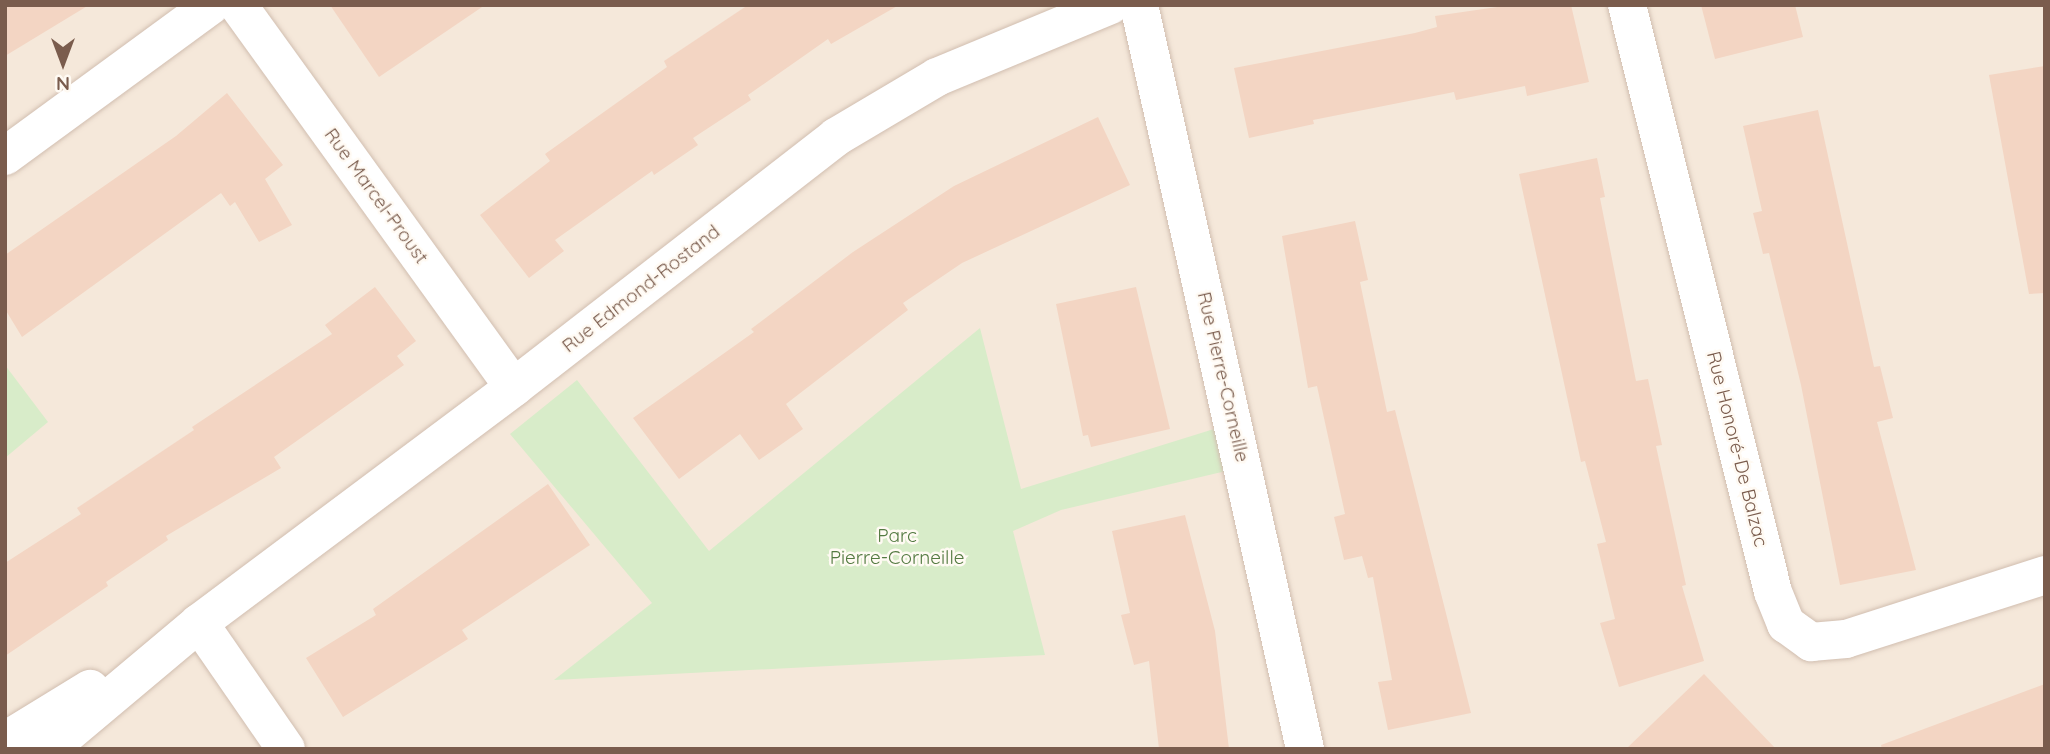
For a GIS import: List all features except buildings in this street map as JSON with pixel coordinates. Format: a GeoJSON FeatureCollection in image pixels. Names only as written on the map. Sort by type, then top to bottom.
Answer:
{"type":"FeatureCollection","features":[{"type":"Feature","properties":{"kind":"street"},"geometry":{"type":"LineString","coordinates":[[5,156],[211,5]]}},
{"type":"Feature","properties":{"kind":"street","name":"Rue Marcel-Proust"},"geometry":{"type":"LineString","coordinates":[[238,5],[514,387]]}},
{"type":"Feature","properties":{"kind":"street","name":"Rue Edmond-Rostand"},"geometry":{"type":"LineString","coordinates":[[48,749],[199,623],[514,387],[836,137],[937,77],[1111,5]]}},
{"type":"Feature","properties":{"kind":"street","name":"Rue Pierre-Corneille"},"geometry":{"type":"LineString","coordinates":[[1139,5],[1305,749]]}},
{"type":"Feature","properties":{"kind":"street","name":"Rue Honoré-De Balzac"},"geometry":{"type":"LineString","coordinates":[[1627,5],[1773,592],[1786,624],[1811,642],[1846,639],[2045,575]]}},
{"type":"Feature","properties":{"kind":"street"},"geometry":{"type":"LineString","coordinates":[[199,623],[286,749]]}},
{"type":"Feature","properties":{"kind":"street","name":"Rue Edmond-Rostand"},"geometry":{"type":"LineString","coordinates":[[5,741],[199,623]]}},
{"type":"Feature","properties":{"kind":"shaded area"},"geometry":{"type":"Polygon","coordinates":[[[5,5],[2045,5],[2045,749],[5,749],[5,5]]]}},
{"type":"Feature","properties":{"kind":"green space","name":"Parc Pierre-Corneille"},"geometry":{"type":"Polygon","coordinates":[[[980,328],[1021,489],[1214,429],[1226,471],[1061,510],[1013,531],[1045,655],[554,680],[652,603],[510,434],[577,380],[709,551],[980,328]]]}},
{"type":"Feature","properties":{"kind":"green space"},"geometry":{"type":"Polygon","coordinates":[[[5,365],[48,422],[5,458],[5,365]]]}}]}
